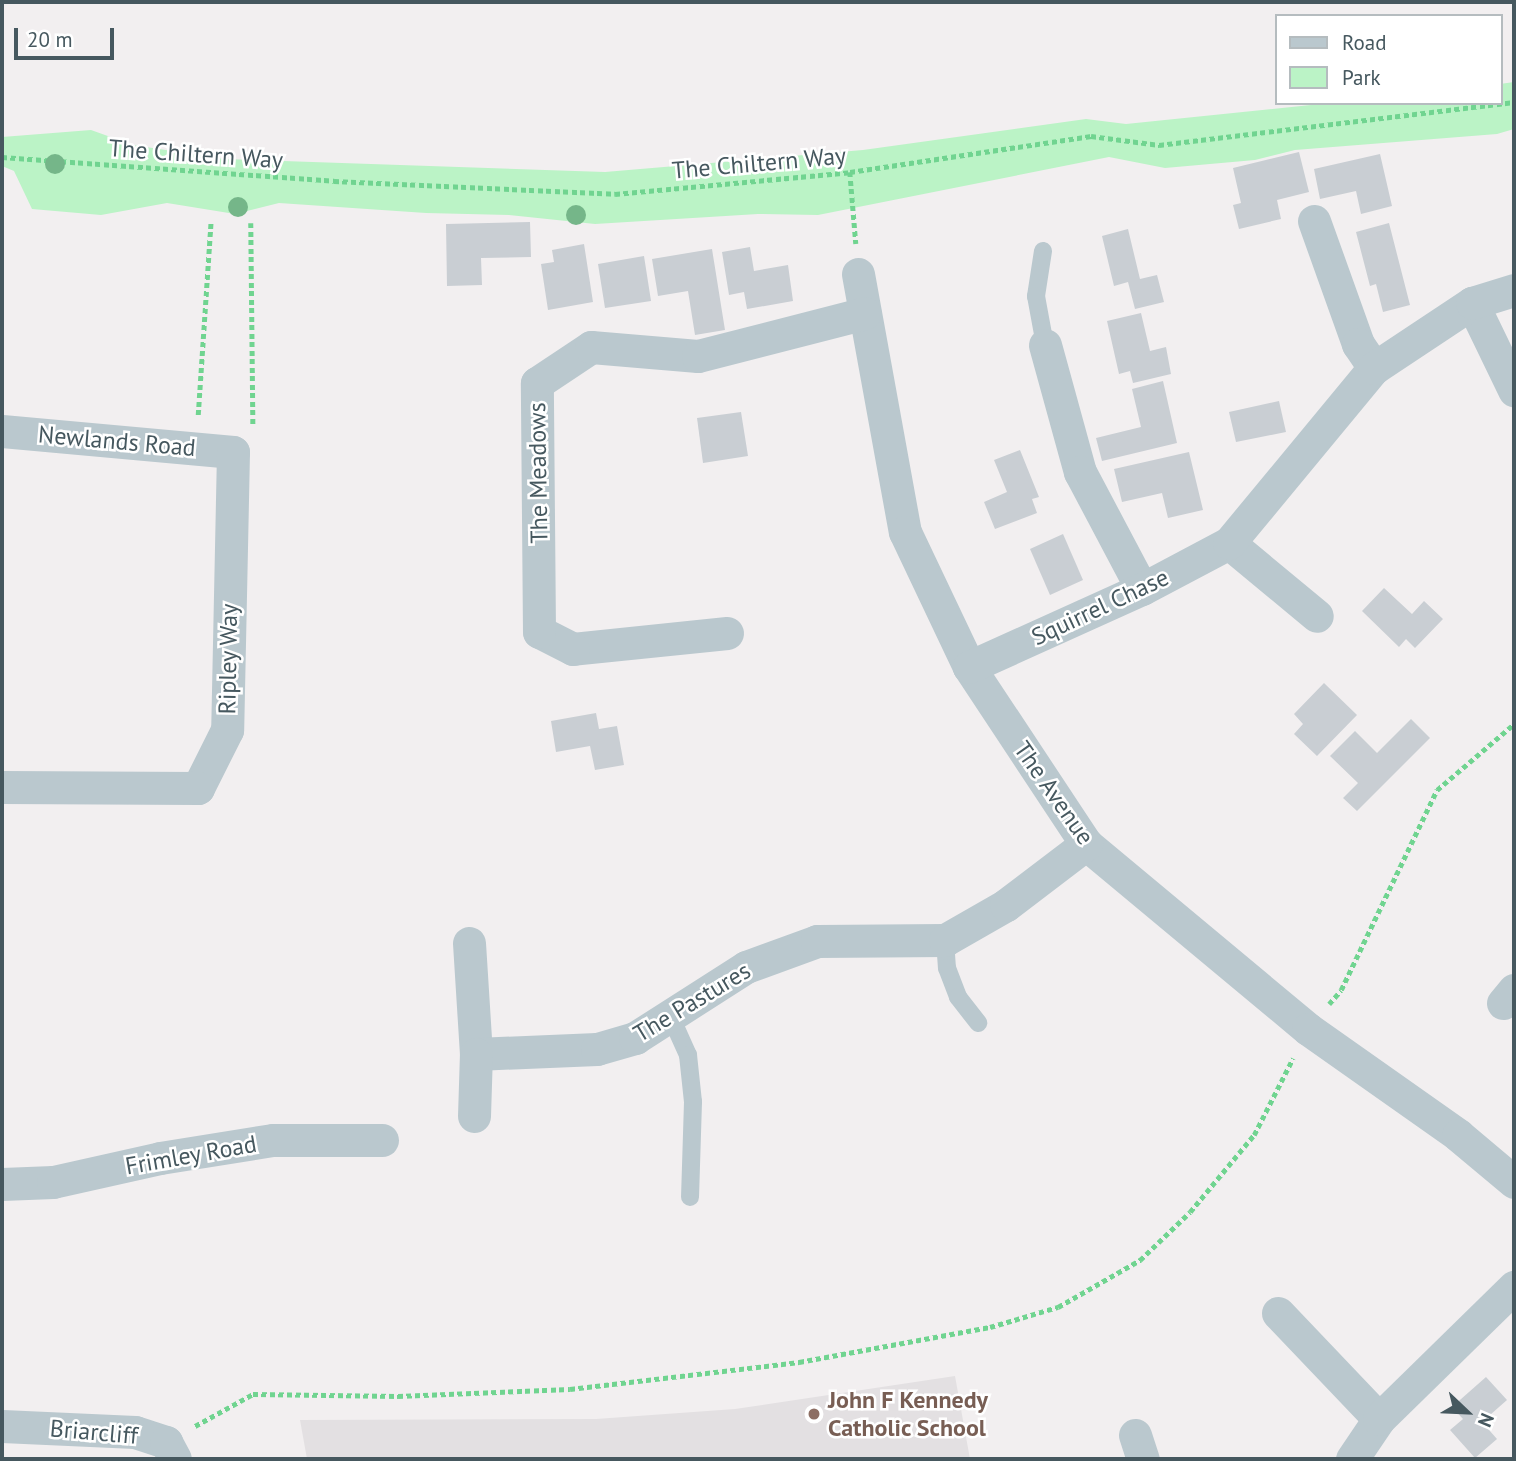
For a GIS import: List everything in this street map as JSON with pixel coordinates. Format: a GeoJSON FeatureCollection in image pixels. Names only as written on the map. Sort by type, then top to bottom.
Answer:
{"type":"FeatureCollection","features":[{"type":"Feature","properties":{"kind":"street"},"geometry":{"type":"LineString","coordinates":[[1314,220],[1358,344],[1374,368]]}},
{"type":"Feature","properties":{"kind":"street","name":"The Avenue"},"geometry":{"type":"LineString","coordinates":[[858,274],[905,532],[970,667],[1086,845],[1308,1029],[1458,1135],[1514,1182]]}},
{"type":"Feature","properties":{"kind":"street","name":"Squirrel Chase"},"geometry":{"type":"LineString","coordinates":[[970,667],[1142,589],[1229,543],[1374,368],[1472,303],[1514,290]]}},
{"type":"Feature","properties":{"kind":"street"},"geometry":{"type":"LineString","coordinates":[[1472,303],[1514,390]]}},
{"type":"Feature","properties":{"kind":"street","name":"The Meadows"},"geometry":{"type":"LineString","coordinates":[[727,633],[573,649],[539,632],[537,383],[591,347],[698,356],[865,313]]}},
{"type":"Feature","properties":{"kind":"street"},"geometry":{"type":"LineString","coordinates":[[1045,345],[1080,472],[1142,589]]}},
{"type":"Feature","properties":{"kind":"street","name":"Newlands Road"},"geometry":{"type":"LineString","coordinates":[[2,431],[233,452]]}},
{"type":"Feature","properties":{"kind":"street","name":"Ripley Way"},"geometry":{"type":"LineString","coordinates":[[2,787],[198,788],[226,730],[233,452]]}},
{"type":"Feature","properties":{"kind":"street"},"geometry":{"type":"LineString","coordinates":[[1229,543],[1317,616]]}},
{"type":"Feature","properties":{"kind":"street","name":"The Pastures"},"geometry":{"type":"LineString","coordinates":[[476,1054],[597,1049],[635,1038],[746,967],[817,941],[945,940],[1006,905],[1086,845]]}},
{"type":"Feature","properties":{"kind":"street"},"geometry":{"type":"LineString","coordinates":[[469,943],[476,1054],[474,1116]]}},
{"type":"Feature","properties":{"kind":"street","name":"Frimley Road"},"geometry":{"type":"LineString","coordinates":[[2,1184],[53,1182],[160,1158],[273,1140],[382,1140]]}},
{"type":"Feature","properties":{"kind":"street"},"geometry":{"type":"LineString","coordinates":[[1352,1459],[1379,1419],[1514,1287]]}},
{"type":"Feature","properties":{"kind":"street"},"geometry":{"type":"LineString","coordinates":[[1279,1313],[1379,1419]]}},
{"type":"Feature","properties":{"kind":"street","name":"Briarcliff"},"geometry":{"type":"LineString","coordinates":[[2,1426],[135,1432],[171,1451]]}},
{"type":"Feature","properties":{"kind":"lane"},"geometry":{"type":"LineString","coordinates":[[1043,251],[1036,296],[1045,345]]}},
{"type":"Feature","properties":{"kind":"lane"},"geometry":{"type":"LineString","coordinates":[[945,940],[947,968],[958,997],[978,1023]]}},
{"type":"Feature","properties":{"kind":"lane"},"geometry":{"type":"LineString","coordinates":[[670,1015],[688,1055],[692,1090],[691,1197]]}},
{"type":"Feature","properties":{"kind":"path","name":"The Chiltern Way"},"geometry":{"type":"LineString","coordinates":[[2,157],[334,181],[615,194],[850,172],[1091,136],[1159,145],[1489,105]]}},
{"type":"Feature","properties":{"kind":"path"},"geometry":{"type":"LineString","coordinates":[[850,172],[858,274]]}},
{"type":"Feature","properties":{"kind":"path"},"geometry":{"type":"LineString","coordinates":[[195,447],[211,220]]}},
{"type":"Feature","properties":{"kind":"path"},"geometry":{"type":"LineString","coordinates":[[233,452],[253,436],[251,223]]}},
{"type":"Feature","properties":{"kind":"path"},"geometry":{"type":"LineString","coordinates":[[171,1451],[253,1394],[398,1396],[570,1389],[799,1362],[990,1327],[1058,1307],[1140,1260],[1190,1212],[1254,1135],[1308,1029],[1341,990],[1437,790],[1514,724]]}},
{"type":"Feature","properties":{"kind":"shaded area","name":"John F Kennedy Catholic School"},"geometry":{"type":"Polygon","coordinates":[[[955,1376],[970,1459],[307,1459],[300,1420],[596,1419],[735,1409],[955,1376]]]}},
{"type":"Feature","properties":{"kind":"green space"},"geometry":{"type":"Polygon","coordinates":[[[1514,82],[1514,129],[1497,134],[1295,150],[1255,160],[1165,168],[1109,157],[818,215],[758,214],[595,224],[509,215],[426,213],[279,203],[235,214],[167,203],[101,215],[32,209],[14,171],[2,166],[2,137],[91,130],[133,145],[224,159],[605,172],[863,150],[1086,119],[1126,124],[1311,105],[1502,105],[1502,84],[1514,82]]]}},
{"type":"Feature","properties":{"kind":"building"},"geometry":{"type":"Polygon","coordinates":[[[1299,152],[1309,192],[1277,200],[1281,219],[1239,229],[1233,205],[1241,203],[1233,168],[1299,152]]]}},
{"type":"Feature","properties":{"kind":"building"},"geometry":{"type":"Polygon","coordinates":[[[1380,154],[1392,206],[1361,214],[1356,191],[1320,199],[1314,169],[1380,154]]]}},
{"type":"Feature","properties":{"kind":"building"},"geometry":{"type":"Polygon","coordinates":[[[530,222],[531,257],[481,258],[482,285],[447,286],[446,224],[530,222]]]}},
{"type":"Feature","properties":{"kind":"building"},"geometry":{"type":"Polygon","coordinates":[[[1389,223],[1410,305],[1383,312],[1376,284],[1370,286],[1356,232],[1389,223]]]}},
{"type":"Feature","properties":{"kind":"building"},"geometry":{"type":"Polygon","coordinates":[[[1128,229],[1140,279],[1157,275],[1164,302],[1135,309],[1128,282],[1114,286],[1102,236],[1128,229]]]}},
{"type":"Feature","properties":{"kind":"building"},"geometry":{"type":"Polygon","coordinates":[[[584,244],[593,302],[548,310],[541,264],[554,262],[552,250],[584,244]]]}},
{"type":"Feature","properties":{"kind":"building"},"geometry":{"type":"Polygon","coordinates":[[[750,247],[754,271],[788,265],[793,301],[747,309],[744,292],[729,295],[722,252],[750,247]]]}},
{"type":"Feature","properties":{"kind":"building"},"geometry":{"type":"Polygon","coordinates":[[[712,249],[725,330],[695,335],[688,291],[658,296],[652,259],[712,249]]]}},
{"type":"Feature","properties":{"kind":"building"},"geometry":{"type":"Polygon","coordinates":[[[644,256],[651,301],[605,308],[598,264],[644,256]]]}},
{"type":"Feature","properties":{"kind":"building"},"geometry":{"type":"Polygon","coordinates":[[[1141,313],[1150,351],[1166,347],[1171,374],[1133,383],[1130,371],[1119,374],[1107,321],[1141,313]]]}},
{"type":"Feature","properties":{"kind":"building"},"geometry":{"type":"Polygon","coordinates":[[[1163,381],[1177,443],[1102,461],[1096,438],[1141,427],[1132,389],[1163,381]]]}},
{"type":"Feature","properties":{"kind":"building"},"geometry":{"type":"Polygon","coordinates":[[[1279,401],[1286,432],[1236,442],[1229,412],[1279,401]]]}},
{"type":"Feature","properties":{"kind":"building"},"geometry":{"type":"Polygon","coordinates":[[[741,412],[748,456],[703,463],[697,418],[741,412]]]}},
{"type":"Feature","properties":{"kind":"building"},"geometry":{"type":"Polygon","coordinates":[[[1020,450],[1039,497],[1032,499],[1037,513],[995,529],[984,502],[1007,492],[994,460],[1020,450]]]}},
{"type":"Feature","properties":{"kind":"building"},"geometry":{"type":"Polygon","coordinates":[[[1189,452],[1203,510],[1168,518],[1162,493],[1122,502],[1114,469],[1189,452]]]}},
{"type":"Feature","properties":{"kind":"building"},"geometry":{"type":"Polygon","coordinates":[[[1063,534],[1083,580],[1050,595],[1030,549],[1063,534]]]}},
{"type":"Feature","properties":{"kind":"building"},"geometry":{"type":"Polygon","coordinates":[[[1384,588],[1412,614],[1424,601],[1443,619],[1415,648],[1406,639],[1399,647],[1362,611],[1384,588]]]}},
{"type":"Feature","properties":{"kind":"building"},"geometry":{"type":"Polygon","coordinates":[[[1324,683],[1357,715],[1317,756],[1294,734],[1303,724],[1294,714],[1324,683]]]}},
{"type":"Feature","properties":{"kind":"building"},"geometry":{"type":"Polygon","coordinates":[[[596,713],[599,729],[617,726],[624,765],[595,770],[590,746],[556,752],[551,721],[596,713]]]}},
{"type":"Feature","properties":{"kind":"building"},"geometry":{"type":"Polygon","coordinates":[[[1411,719],[1430,738],[1357,811],[1343,798],[1358,783],[1330,756],[1355,731],[1377,753],[1411,719]]]}},
{"type":"Feature","properties":{"kind":"building"},"geometry":{"type":"Polygon","coordinates":[[[1486,1377],[1507,1400],[1482,1422],[1497,1439],[1475,1458],[1450,1430],[1463,1419],[1452,1407],[1486,1377]]]}},
{"type":"Feature","properties":{"kind":"place","name":"John F Kennedy Catholic School"},"geometry":{"type":"Point","coordinates":[814,1414]}}]}
